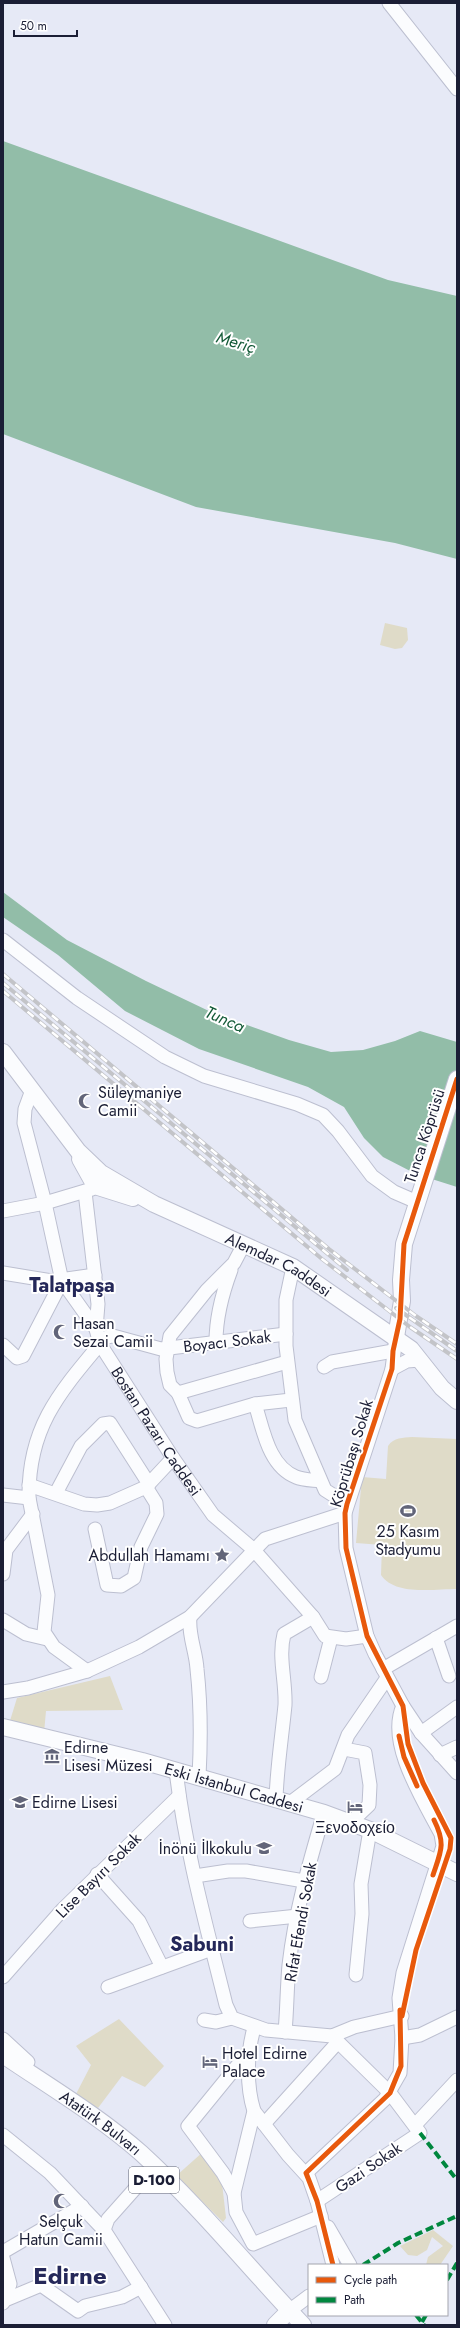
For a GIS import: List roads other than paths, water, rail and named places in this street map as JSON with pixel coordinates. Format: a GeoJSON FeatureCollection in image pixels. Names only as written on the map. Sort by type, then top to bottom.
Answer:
{"type":"FeatureCollection","features":[{"type":"Feature","properties":{"kind":"main road"},"geometry":{"type":"LineString","coordinates":[[3,1052],[32,1090]]}},
{"type":"Feature","properties":{"kind":"main road","name":"Tunca Köprüsü"},"geometry":{"type":"LineString","coordinates":[[395,1344],[402,1301],[401,1280],[404,1244],[457,1079]]}},
{"type":"Feature","properties":{"kind":"main road","name":"Alemdar Caddesi"},"geometry":{"type":"LineString","coordinates":[[32,1090],[78,1152],[100,1185],[154,1204],[293,1267],[395,1344],[411,1349],[442,1388],[457,1401]]}},
{"type":"Feature","properties":{"kind":"main road","name":"Eski İstanbul Caddesi"},"geometry":{"type":"LineString","coordinates":[[3,1727],[176,1770],[324,1813],[370,1830],[446,1868]]}},
{"type":"Feature","properties":{"kind":"main road","name":"Atatürk Bulvarı"},"geometry":{"type":"LineString","coordinates":[[3,2055],[80,2106],[142,2154],[219,2234],[289,2319]]}},
{"type":"Feature","properties":{"kind":"main road","name":"Atatürk Bulvarı"},"geometry":{"type":"LineString","coordinates":[[3,2067],[89,2125],[148,2174],[289,2319]]}},
{"type":"Feature","properties":{"kind":"street"},"geometry":{"type":"LineString","coordinates":[[389,3],[457,89]]}},
{"type":"Feature","properties":{"kind":"street"},"geometry":{"type":"LineString","coordinates":[[3,940],[77,998],[165,1057],[204,1076],[297,1104],[323,1115],[338,1130],[372,1176],[394,1192],[418,1197]]}},
{"type":"Feature","properties":{"kind":"street","name":"Bostan Pazarı Caddesi"},"geometry":{"type":"LineString","coordinates":[[32,1090],[25,1109],[24,1123],[45,1203],[62,1281],[173,1458],[213,1515],[253,1549],[313,1617],[325,1636],[331,1638]]}},
{"type":"Feature","properties":{"kind":"street"},"geometry":{"type":"LineString","coordinates":[[3,1211],[45,1203],[100,1185],[95,1275],[98,1304],[98,1337],[46,1415],[35,1445],[29,1485],[30,1498],[48,1595],[44,1632],[47,1639]]}},
{"type":"Feature","properties":{"kind":"street"},"geometry":{"type":"LineString","coordinates":[[216,1342],[216,1326],[223,1292],[234,1263],[244,1244]]}},
{"type":"Feature","properties":{"kind":"street"},"geometry":{"type":"LineString","coordinates":[[234,1263],[207,1290],[170,1336],[167,1372],[170,1385],[178,1393],[189,1418],[196,1421],[255,1404],[291,1400]]}},
{"type":"Feature","properties":{"kind":"street"},"geometry":{"type":"LineString","coordinates":[[3,1692],[28,1688],[87,1671],[140,1647],[190,1617],[253,1549],[265,1539],[346,1508],[325,1490],[295,1420],[291,1400],[287,1362],[286,1334],[286,1300],[293,1267]]}},
{"type":"Feature","properties":{"kind":"street"},"geometry":{"type":"LineString","coordinates":[[3,1273],[42,1281],[62,1281],[95,1275]]}},
{"type":"Feature","properties":{"kind":"street"},"geometry":{"type":"LineString","coordinates":[[3,1345],[17,1358],[23,1356],[62,1281]]}},
{"type":"Feature","properties":{"kind":"street","name":"Boyacı Sokak"},"geometry":{"type":"LineString","coordinates":[[98,1337],[113,1336],[147,1346],[168,1349],[286,1334]]}},
{"type":"Feature","properties":{"kind":"street"},"geometry":{"type":"LineString","coordinates":[[324,1367],[332,1362],[395,1344]]}},
{"type":"Feature","properties":{"kind":"street","name":"Köprübaşı Sokak"},"geometry":{"type":"LineString","coordinates":[[395,1344],[392,1369],[346,1508],[346,1548],[367,1636],[385,1674],[403,1706],[421,1733],[457,1773]]}},
{"type":"Feature","properties":{"kind":"street"},"geometry":{"type":"LineString","coordinates":[[392,1369],[407,1361],[420,1360]]}},
{"type":"Feature","properties":{"kind":"street"},"geometry":{"type":"LineString","coordinates":[[178,1393],[287,1362]]}},
{"type":"Feature","properties":{"kind":"street"},"geometry":{"type":"LineString","coordinates":[[255,1404],[272,1456],[285,1470],[296,1477],[320,1481]]}},
{"type":"Feature","properties":{"kind":"street"},"geometry":{"type":"LineString","coordinates":[[56,1492],[81,1446],[102,1424],[110,1423],[130,1458],[148,1485],[156,1503],[157,1514],[141,1547],[134,1578],[130,1582],[120,1586],[108,1585],[95,1529]]}},
{"type":"Feature","properties":{"kind":"street"},"geometry":{"type":"LineString","coordinates":[[29,1485],[56,1492],[84,1504],[97,1505],[110,1503],[148,1485],[173,1458]]}},
{"type":"Feature","properties":{"kind":"street"},"geometry":{"type":"LineString","coordinates":[[3,1494],[30,1498]]}},
{"type":"Feature","properties":{"kind":"street"},"geometry":{"type":"LineString","coordinates":[[3,1574],[6,1550],[33,1514]]}},
{"type":"Feature","properties":{"kind":"street"},"geometry":{"type":"LineString","coordinates":[[190,1617],[189,1628],[197,1660],[201,1705],[199,1777]]}},
{"type":"Feature","properties":{"kind":"street"},"geometry":{"type":"LineString","coordinates":[[313,1617],[284,1634],[281,1644],[285,1703],[277,1761],[283,1801],[335,1768],[344,1749],[348,1735],[385,1674],[436,1638],[457,1626]]}},
{"type":"Feature","properties":{"kind":"street"},"geometry":{"type":"LineString","coordinates":[[3,1620],[26,1634],[47,1639],[87,1671]]}},
{"type":"Feature","properties":{"kind":"street"},"geometry":{"type":"LineString","coordinates":[[321,1677],[331,1638],[346,1640],[367,1636]]}},
{"type":"Feature","properties":{"kind":"street"},"geometry":{"type":"LineString","coordinates":[[436,1638],[449,1676]]}},
{"type":"Feature","properties":{"kind":"street"},"geometry":{"type":"LineString","coordinates":[[306,2173],[390,2093],[400,2073],[402,2016],[416,1950],[446,1868],[450,1849],[450,1838],[426,1789],[408,1744],[403,1706]]}},
{"type":"Feature","properties":{"kind":"street"},"geometry":{"type":"LineString","coordinates":[[421,1733],[457,1707]]}},
{"type":"Feature","properties":{"kind":"street"},"geometry":{"type":"LineString","coordinates":[[440,1755],[457,1747]]}},
{"type":"Feature","properties":{"kind":"street"},"geometry":{"type":"LineString","coordinates":[[344,1749],[365,1753],[370,1785],[369,1805],[351,1822]]}},
{"type":"Feature","properties":{"kind":"street"},"geometry":{"type":"LineString","coordinates":[[176,1770],[179,1796],[195,1876],[226,2006],[232,2018]]}},
{"type":"Feature","properties":{"kind":"street","name":"Lise Bayırı Sokak"},"geometry":{"type":"LineString","coordinates":[[3,1977],[63,1909],[97,1874],[179,1796]]}},
{"type":"Feature","properties":{"kind":"street","name":"Rıfat Efendi Sokak"},"geometry":{"type":"LineString","coordinates":[[285,2032],[289,1965],[304,1881],[324,1813]]}},
{"type":"Feature","properties":{"kind":"street"},"geometry":{"type":"LineString","coordinates":[[356,1975],[362,1914],[361,1884],[370,1830]]}},
{"type":"Feature","properties":{"kind":"street"},"geometry":{"type":"LineString","coordinates":[[195,1876],[228,1871],[246,1871],[304,1881]]}},
{"type":"Feature","properties":{"kind":"street"},"geometry":{"type":"LineString","coordinates":[[97,1874],[139,1921],[162,1967]]}},
{"type":"Feature","properties":{"kind":"street"},"geometry":{"type":"LineString","coordinates":[[250,1921],[298,1916]]}},
{"type":"Feature","properties":{"kind":"street"},"geometry":{"type":"LineString","coordinates":[[108,1987],[212,1949]]}},
{"type":"Feature","properties":{"kind":"street"},"geometry":{"type":"LineString","coordinates":[[264,2124],[335,2039],[354,2027],[402,2016]]}},
{"type":"Feature","properties":{"kind":"street"},"geometry":{"type":"LineString","coordinates":[[402,2038],[420,2035],[457,2017]]}},
{"type":"Feature","properties":{"kind":"street"},"geometry":{"type":"LineString","coordinates":[[204,2020],[216,2022],[232,2018],[254,2028],[335,2039],[390,2093],[417,2129]]}},
{"type":"Feature","properties":{"kind":"street"},"geometry":{"type":"LineString","coordinates":[[254,2028],[250,2050],[249,2071],[251,2100],[254,2110],[288,2156],[306,2173],[317,2201],[333,2264]]}},
{"type":"Feature","properties":{"kind":"street"},"geometry":{"type":"LineString","coordinates":[[3,2039],[28,2062]]}},
{"type":"Feature","properties":{"kind":"street"},"geometry":{"type":"LineString","coordinates":[[234,2193],[223,2173],[188,2126],[250,2050]]}},
{"type":"Feature","properties":{"kind":"street","name":"Gazi Sokak"},"geometry":{"type":"LineString","coordinates":[[317,2201],[417,2129],[457,2080]]}},
{"type":"Feature","properties":{"kind":"street"},"geometry":{"type":"LineString","coordinates":[[254,2110],[234,2193],[236,2212],[253,2244],[321,2216]]}},
{"type":"Feature","properties":{"kind":"street"},"geometry":{"type":"LineString","coordinates":[[3,2135],[50,2173],[104,2230],[165,2325]]}},
{"type":"Feature","properties":{"kind":"street"},"geometry":{"type":"LineString","coordinates":[[104,2230],[108,2219],[148,2174]]}},
{"type":"Feature","properties":{"kind":"street"},"geometry":{"type":"LineString","coordinates":[[3,2252],[82,2206]]}},
{"type":"Feature","properties":{"kind":"street"},"geometry":{"type":"LineString","coordinates":[[321,2216],[349,2264]]}},
{"type":"Feature","properties":{"kind":"street"},"geometry":{"type":"LineString","coordinates":[[3,2258],[10,2284],[4,2301]]}},
{"type":"Feature","properties":{"kind":"street"},"geometry":{"type":"LineString","coordinates":[[4,2301],[41,2285],[78,2310],[85,2306],[122,2297],[140,2287]]}},
{"type":"Feature","properties":{"kind":"street"},"geometry":{"type":"LineString","coordinates":[[289,2319],[308,2299]]}},
{"type":"Feature","properties":{"kind":"water","name":"Meriç"},"geometry":{"type":"Polygon","coordinates":[[[3,141],[388,280],[457,296],[457,559],[395,543],[196,507],[3,434],[3,141]]]}},
{"type":"Feature","properties":{"kind":"water","name":"Tunca"},"geometry":{"type":"Polygon","coordinates":[[[3,892],[67,940],[146,981],[211,1012],[289,1040],[331,1052],[363,1050],[395,1041],[420,1031],[457,1042],[457,1187],[416,1174],[383,1157],[364,1138],[344,1107],[308,1087],[199,1049],[125,1011],[58,955],[3,917],[3,892]]]}},
{"type":"Feature","properties":{"kind":"railway"},"geometry":{"type":"LineString","coordinates":[[3,974],[329,1249],[416,1316],[457,1344]]}},
{"type":"Feature","properties":{"kind":"railway"},"geometry":{"type":"LineString","coordinates":[[3,983],[347,1270]]}},
{"type":"Feature","properties":{"kind":"railway"},"geometry":{"type":"LineString","coordinates":[[3,991],[322,1259],[410,1327],[457,1359]]}},
{"type":"Feature","properties":{"kind":"railway"},"geometry":{"type":"LineString","coordinates":[[396,1308],[457,1351]]}},
{"type":"Feature","properties":{"kind":"place","name":"Süleymaniye Camii"},"geometry":{"type":"Point","coordinates":[86,1101]}},
{"type":"Feature","properties":{"kind":"place","name":"Hasan Sezai Camii"},"geometry":{"type":"Point","coordinates":[61,1332]}},
{"type":"Feature","properties":{"kind":"place","name":"25 Kasım Stadyumu"},"geometry":{"type":"Point","coordinates":[408,1511]}},
{"type":"Feature","properties":{"kind":"place","name":"Abdullah Hamamı"},"geometry":{"type":"Point","coordinates":[222,1555]}},
{"type":"Feature","properties":{"kind":"place","name":"Edirne Lisesi Müzesi"},"geometry":{"type":"Point","coordinates":[52,1756]}},
{"type":"Feature","properties":{"kind":"place","name":"Edirne Lisesi"},"geometry":{"type":"Point","coordinates":[20,1802]}},
{"type":"Feature","properties":{"kind":"place","name":"Ξενοδοχείο"},"geometry":{"type":"Point","coordinates":[355,1807]}},
{"type":"Feature","properties":{"kind":"place","name":"İnönü İlkokulu"},"geometry":{"type":"Point","coordinates":[264,1848]}},
{"type":"Feature","properties":{"kind":"place","name":"Hotel Edirne Palace"},"geometry":{"type":"Point","coordinates":[210,2062]}},
{"type":"Feature","properties":{"kind":"place","name":"Selçuk Hatun Camii"},"geometry":{"type":"Point","coordinates":[61,2201]}},
{"type":"Feature","properties":{"kind":"district","name":"Talatpaşa"},"geometry":{"type":"Point","coordinates":[72,1285]}},
{"type":"Feature","properties":{"kind":"district","name":"Sabuni"},"geometry":{"type":"Point","coordinates":[202,1944]}},
{"type":"Feature","properties":{"kind":"district","name":"Edirne"},"geometry":{"type":"Point","coordinates":[70,2276]}}]}
